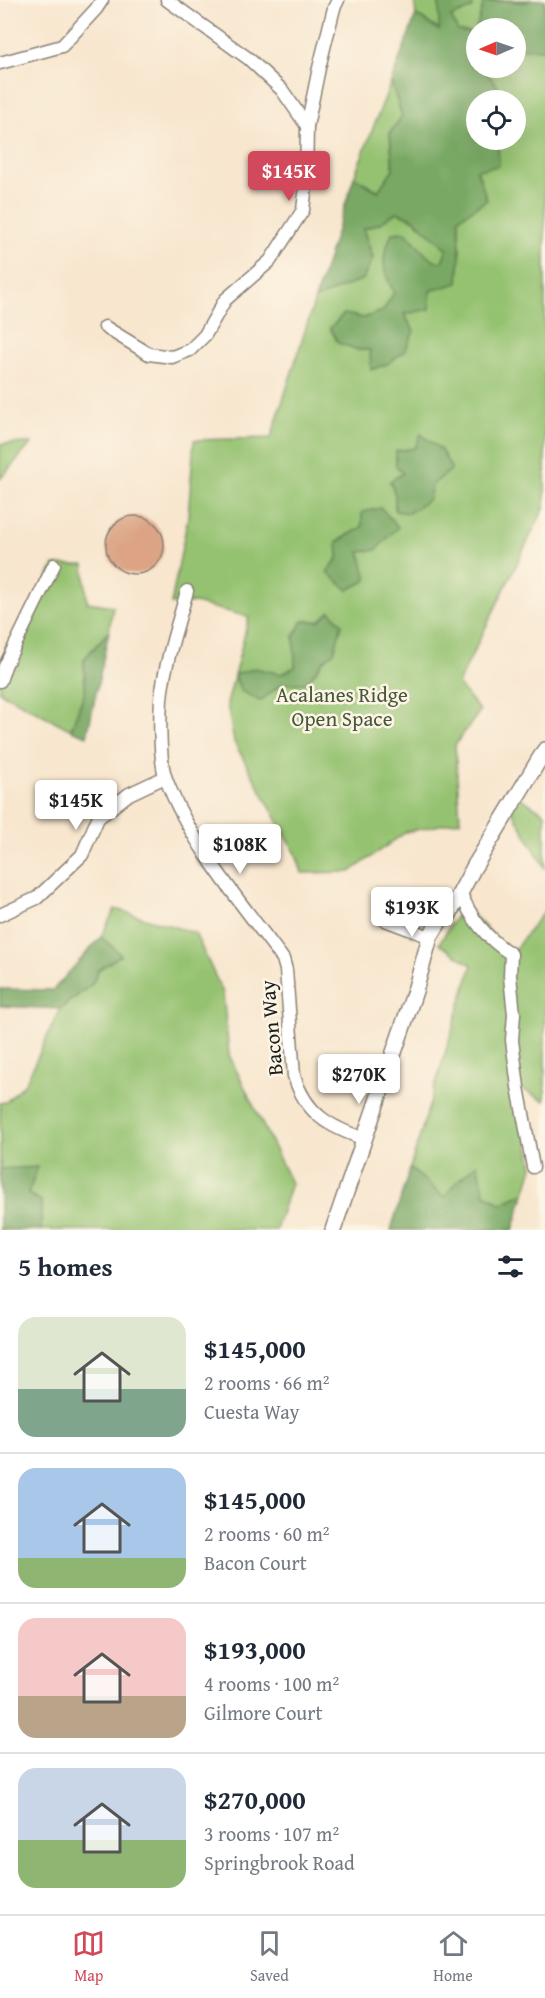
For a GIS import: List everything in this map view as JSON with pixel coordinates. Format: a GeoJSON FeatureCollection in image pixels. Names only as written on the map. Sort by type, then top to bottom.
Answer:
{"type":"FeatureCollection","features":[{"type":"Feature","properties":{"kind":"street"},"geometry":{"type":"LineString","coordinates":[[0,63],[63,46],[102,0]]}},
{"type":"Feature","properties":{"kind":"street"},"geometry":{"type":"LineString","coordinates":[[167,0],[249,59],[282,90],[307,126]]}},
{"type":"Feature","properties":{"kind":"street"},"geometry":{"type":"LineString","coordinates":[[105,327],[149,354],[172,357],[190,350],[205,335],[225,300],[270,261],[303,210],[306,186],[307,126],[319,68],[338,0]]}},
{"type":"Feature","properties":{"kind":"street"},"geometry":{"type":"LineString","coordinates":[[0,681],[54,565]]}},
{"type":"Feature","properties":{"kind":"street","name":"Bacon Way"},"geometry":{"type":"LineString","coordinates":[[186,591],[163,684],[161,740],[165,777],[201,848],[283,959],[286,970],[294,1076],[298,1089],[318,1117],[340,1131],[365,1138]]}},
{"type":"Feature","properties":{"kind":"street"},"geometry":{"type":"LineString","coordinates":[[415,991],[423,981],[440,933],[460,891],[545,750]]}},
{"type":"Feature","properties":{"kind":"street"},"geometry":{"type":"LineString","coordinates":[[0,915],[37,898],[82,855],[98,818],[129,794],[165,777]]}},
{"type":"Feature","properties":{"kind":"street"},"geometry":{"type":"LineString","coordinates":[[460,891],[467,910],[483,930],[497,945],[511,954],[510,976],[514,1014],[512,1040],[533,1167]]}},
{"type":"Feature","properties":{"kind":"street"},"geometry":{"type":"LineString","coordinates":[[333,1230],[415,991],[430,937],[440,920],[452,907]]}},
{"type":"Feature","properties":{"kind":"street"},"geometry":{"type":"LineString","coordinates":[[385,920],[430,937]]}},
{"type":"Feature","properties":{"kind":"green space","name":"Acalanes Ridge Open Space"},"geometry":{"type":"Polygon","coordinates":[[[415,0],[545,0],[545,506],[458,684],[480,711],[455,745],[460,821],[406,832],[350,872],[302,873],[296,854],[234,742],[227,704],[249,617],[195,603],[171,604],[188,517],[194,440],[271,438],[315,299],[363,279],[373,258],[363,229],[380,223],[397,212],[413,219],[426,229],[415,0]],[[428,257],[386,275],[394,293],[383,311],[364,318],[344,314],[358,350],[370,350],[404,314],[430,309],[428,257]]]}},
{"type":"Feature","properties":{"kind":"green space"},"geometry":{"type":"Polygon","coordinates":[[[446,0],[471,0],[473,8],[451,17],[458,31],[466,32],[466,78],[491,78],[498,86],[497,90],[466,90],[466,150],[498,150],[499,166],[477,170],[487,200],[459,218],[458,283],[430,291],[430,309],[404,314],[414,331],[405,351],[387,364],[371,370],[370,350],[358,350],[338,343],[330,328],[344,314],[364,318],[383,311],[394,293],[384,263],[392,233],[406,232],[428,257],[441,263],[447,249],[414,219],[397,212],[380,223],[363,229],[373,258],[363,279],[315,299],[354,177],[378,191],[393,169],[390,133],[402,116],[391,82],[416,15],[439,30],[439,3],[446,0]]]}},
{"type":"Feature","properties":{"kind":"green space"},"geometry":{"type":"Polygon","coordinates":[[[545,0],[545,49],[526,49],[526,18],[479,18],[484,2],[545,0]]]}},
{"type":"Feature","properties":{"kind":"green space"},"geometry":{"type":"Polygon","coordinates":[[[391,82],[402,116],[390,133],[393,169],[379,191],[354,177],[391,82]]]}},
{"type":"Feature","properties":{"kind":"green space"},"geometry":{"type":"Polygon","coordinates":[[[421,434],[441,450],[452,469],[432,485],[429,499],[409,513],[395,511],[395,495],[390,481],[403,473],[396,466],[396,451],[415,448],[421,434]]]}},
{"type":"Feature","properties":{"kind":"green space"},"geometry":{"type":"Polygon","coordinates":[[[32,443],[0,479],[0,444],[32,443]]]}},
{"type":"Feature","properties":{"kind":"green space"},"geometry":{"type":"Polygon","coordinates":[[[381,508],[398,527],[376,550],[360,552],[367,580],[348,590],[327,572],[338,558],[337,542],[362,527],[362,512],[381,508]]]}},
{"type":"Feature","properties":{"kind":"green space"},"geometry":{"type":"Polygon","coordinates":[[[54,565],[84,565],[87,602],[113,606],[109,631],[84,659],[85,691],[71,730],[0,692],[0,681],[54,565]]]}},
{"type":"Feature","properties":{"kind":"green space"},"geometry":{"type":"Polygon","coordinates":[[[330,611],[342,624],[334,652],[323,661],[307,683],[282,684],[260,701],[241,691],[234,675],[255,668],[281,674],[295,667],[294,636],[303,621],[319,621],[330,611]]]}},
{"type":"Feature","properties":{"kind":"green space"},"geometry":{"type":"Polygon","coordinates":[[[109,631],[87,736],[71,730],[85,691],[84,659],[109,631]]]}},
{"type":"Feature","properties":{"kind":"green space"},"geometry":{"type":"Polygon","coordinates":[[[517,796],[545,813],[545,868],[510,807],[517,796]]]}},
{"type":"Feature","properties":{"kind":"green space"},"geometry":{"type":"Polygon","coordinates":[[[463,904],[511,954],[545,910],[545,1101],[518,1087],[533,1167],[525,1193],[502,1204],[485,1194],[477,1165],[461,1178],[444,1198],[410,1168],[472,965],[439,944],[463,904]]]}},
{"type":"Feature","properties":{"kind":"green space"},"geometry":{"type":"Polygon","coordinates":[[[115,909],[195,933],[223,993],[229,1055],[291,1183],[276,1230],[41,1230],[41,1201],[28,1194],[0,1169],[0,1103],[6,1102],[26,1082],[60,1009],[93,983],[98,970],[121,955],[101,937],[115,909]]]}},
{"type":"Feature","properties":{"kind":"green space"},"geometry":{"type":"Polygon","coordinates":[[[101,937],[121,955],[98,970],[93,983],[60,1009],[0,1006],[0,989],[53,990],[101,937]]]}},
{"type":"Feature","properties":{"kind":"green space"},"geometry":{"type":"Polygon","coordinates":[[[477,1164],[485,1194],[501,1204],[525,1193],[513,1230],[391,1230],[410,1168],[444,1197],[477,1164]]]}},
{"type":"Feature","properties":{"kind":"green space"},"geometry":{"type":"Polygon","coordinates":[[[38,1167],[28,1194],[41,1201],[41,1230],[0,1230],[0,1169],[38,1167]]]}},
{"type":"Feature","properties":{"kind":"building"},"geometry":{"type":"Polygon","coordinates":[[[129,516],[141,516],[156,524],[164,539],[164,551],[156,566],[141,574],[129,574],[114,566],[106,551],[106,539],[114,524],[129,516]]]}}]}
